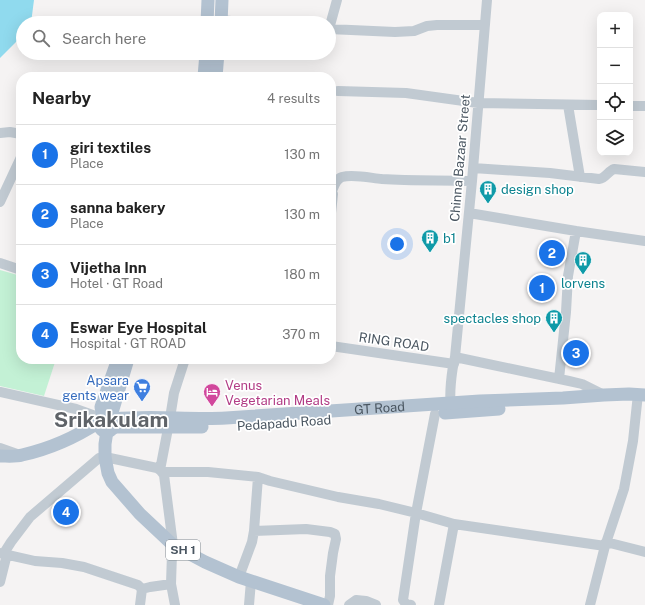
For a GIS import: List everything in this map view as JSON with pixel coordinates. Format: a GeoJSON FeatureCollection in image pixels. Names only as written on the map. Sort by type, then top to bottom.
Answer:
{"type":"FeatureCollection","features":[{"type":"Feature","properties":{"kind":"main road"},"geometry":{"type":"LineString","coordinates":[[207,16],[208,0]]}},
{"type":"Feature","properties":{"kind":"main road"},"geometry":{"type":"LineString","coordinates":[[221,16],[222,0]]}},
{"type":"Feature","properties":{"kind":"main road"},"geometry":{"type":"LineString","coordinates":[[204,72],[205,60]]}},
{"type":"Feature","properties":{"kind":"main road"},"geometry":{"type":"LineString","coordinates":[[216,72],[217,60]]}},
{"type":"Feature","properties":{"kind":"main road","name":"SH 1"},"geometry":{"type":"LineString","coordinates":[[106,423],[101,407],[116,364]]}},
{"type":"Feature","properties":{"kind":"main road","name":"SH 1"},"geometry":{"type":"LineString","coordinates":[[127,364],[117,396],[100,442],[102,473],[106,482],[120,503],[158,541],[172,549],[238,577],[262,593],[305,605]]}},
{"type":"Feature","properties":{"kind":"main road","name":"GT Road"},"geometry":{"type":"LineString","coordinates":[[170,423],[201,419],[332,410],[452,408],[480,401],[604,395],[641,399]]}},
{"type":"Feature","properties":{"kind":"main road","name":"Pedapadu Road"},"geometry":{"type":"LineString","coordinates":[[106,423],[170,423],[226,427],[435,414],[452,408],[512,408],[641,399]]}},
{"type":"Feature","properties":{"kind":"main road"},"geometry":{"type":"LineString","coordinates":[[0,456],[21,455],[54,446],[87,430],[106,423]]}},
{"type":"Feature","properties":{"kind":"main road","name":"SH 1"},"geometry":{"type":"LineString","coordinates":[[172,549],[183,560],[245,587],[251,585],[324,605]]}},
{"type":"Feature","properties":{"kind":"street"},"geometry":{"type":"LineString","coordinates":[[333,16],[337,0]]}},
{"type":"Feature","properties":{"kind":"street","name":"Chinna Bazaar Street"},"geometry":{"type":"LineString","coordinates":[[452,408],[454,360],[472,181],[487,0]]}},
{"type":"Feature","properties":{"kind":"street"},"geometry":{"type":"LineString","coordinates":[[336,30],[396,32],[414,31],[427,26],[437,25],[485,25]]}},
{"type":"Feature","properties":{"kind":"street"},"geometry":{"type":"LineString","coordinates":[[338,91],[406,93],[478,103],[597,105]]}},
{"type":"Feature","properties":{"kind":"street"},"geometry":{"type":"LineString","coordinates":[[568,105],[580,177]]}},
{"type":"Feature","properties":{"kind":"street"},"geometry":{"type":"LineString","coordinates":[[633,106],[645,106]]}},
{"type":"Feature","properties":{"kind":"street"},"geometry":{"type":"LineString","coordinates":[[0,133],[16,133]]}},
{"type":"Feature","properties":{"kind":"street"},"geometry":{"type":"LineString","coordinates":[[0,202],[16,168]]}},
{"type":"Feature","properties":{"kind":"street"},"geometry":{"type":"LineString","coordinates":[[473,168],[550,173],[599,179],[603,178],[610,170],[614,169],[645,172]]}},
{"type":"Feature","properties":{"kind":"street"},"geometry":{"type":"LineString","coordinates":[[336,182],[339,178],[344,176],[383,179],[472,181]]}},
{"type":"Feature","properties":{"kind":"street"},"geometry":{"type":"LineString","coordinates":[[469,213],[645,241]]}},
{"type":"Feature","properties":{"kind":"street"},"geometry":{"type":"LineString","coordinates":[[559,379],[568,276],[576,231]]}},
{"type":"Feature","properties":{"kind":"street"},"geometry":{"type":"LineString","coordinates":[[0,264],[16,269]]}},
{"type":"Feature","properties":{"kind":"street","name":"RING ROAD"},"geometry":{"type":"LineString","coordinates":[[336,347],[454,360],[582,384],[604,395]]}},
{"type":"Feature","properties":{"kind":"street"},"geometry":{"type":"LineString","coordinates":[[160,470],[170,423],[174,393],[183,364]]}},
{"type":"Feature","properties":{"kind":"street"},"geometry":{"type":"LineString","coordinates":[[0,392],[76,409],[106,423]]}},
{"type":"Feature","properties":{"kind":"street"},"geometry":{"type":"LineString","coordinates":[[590,605],[629,466],[641,399]]}},
{"type":"Feature","properties":{"kind":"street"},"geometry":{"type":"LineString","coordinates":[[411,605],[406,604],[403,600],[416,513],[435,414]]}},
{"type":"Feature","properties":{"kind":"street"},"geometry":{"type":"LineString","coordinates":[[0,448],[21,455]]}},
{"type":"Feature","properties":{"kind":"street"},"geometry":{"type":"LineString","coordinates":[[0,582],[4,553],[30,517],[102,458],[157,468],[168,472],[208,472],[258,477],[270,481],[416,513],[454,524],[606,544],[645,552]]}},
{"type":"Feature","properties":{"kind":"street"},"geometry":{"type":"LineString","coordinates":[[160,470],[164,475],[172,549],[171,584],[175,605]]}},
{"type":"Feature","properties":{"kind":"street"},"geometry":{"type":"LineString","coordinates":[[238,577],[252,542],[254,532],[258,477]]}},
{"type":"Feature","properties":{"kind":"street"},"geometry":{"type":"LineString","coordinates":[[438,605],[454,524]]}},
{"type":"Feature","properties":{"kind":"street"},"geometry":{"type":"LineString","coordinates":[[254,532],[306,529],[335,534],[336,539],[330,576],[330,596],[328,605]]}},
{"type":"Feature","properties":{"kind":"street"},"geometry":{"type":"LineString","coordinates":[[4,553],[35,561],[62,563],[84,567],[138,585],[142,589]]}},
{"type":"Feature","properties":{"kind":"street"},"geometry":{"type":"LineString","coordinates":[[142,589],[171,584]]}},
{"type":"Feature","properties":{"kind":"street"},"geometry":{"type":"LineString","coordinates":[[249,605],[251,585]]}},
{"type":"Feature","properties":{"kind":"street"},"geometry":{"type":"LineString","coordinates":[[140,605],[142,589]]}},
{"type":"Feature","properties":{"kind":"street"},"geometry":{"type":"LineString","coordinates":[[349,605],[356,600],[366,601],[376,605]]}},
{"type":"Feature","properties":{"kind":"green space"},"geometry":{"type":"Polygon","coordinates":[[[0,270],[16,275],[16,364],[54,364],[44,396],[0,386],[0,270]]]}},
{"type":"Feature","properties":{"kind":"water"},"geometry":{"type":"Polygon","coordinates":[[[0,0],[34,0],[32,16],[16,16],[16,42],[0,58],[0,0]]]}},
{"type":"Feature","properties":{"kind":"place","name":"design shop"},"geometry":{"type":"Point","coordinates":[488,204]}},
{"type":"Feature","properties":{"kind":"place","name":"b1"},"geometry":{"type":"Point","coordinates":[430,253]}},
{"type":"Feature","properties":{"kind":"place","name":"sanna bakery"},"geometry":{"type":"Point","coordinates":[552,253]}},
{"type":"Feature","properties":{"kind":"place","name":"lorvens"},"geometry":{"type":"Point","coordinates":[583,275]}},
{"type":"Feature","properties":{"kind":"place","name":"giri textiles"},"geometry":{"type":"Point","coordinates":[542,288]}},
{"type":"Feature","properties":{"kind":"place","name":"spectacles shop"},"geometry":{"type":"Point","coordinates":[554,333]}},
{"type":"Feature","properties":{"kind":"place","name":"Vijetha Inn"},"geometry":{"type":"Point","coordinates":[576,353]}},
{"type":"Feature","properties":{"kind":"place","name":"Apsara gents wear"},"geometry":{"type":"Point","coordinates":[142,402]}},
{"type":"Feature","properties":{"kind":"place","name":"Venus Vegetarian Meals"},"geometry":{"type":"Point","coordinates":[212,407]}},
{"type":"Feature","properties":{"kind":"place","name":"Eswar Eye Hospital"},"geometry":{"type":"Point","coordinates":[66,512]}},
{"type":"Feature","properties":{"kind":"district","name":"Srikakulam"},"geometry":{"type":"Point","coordinates":[111,419]}}]}
